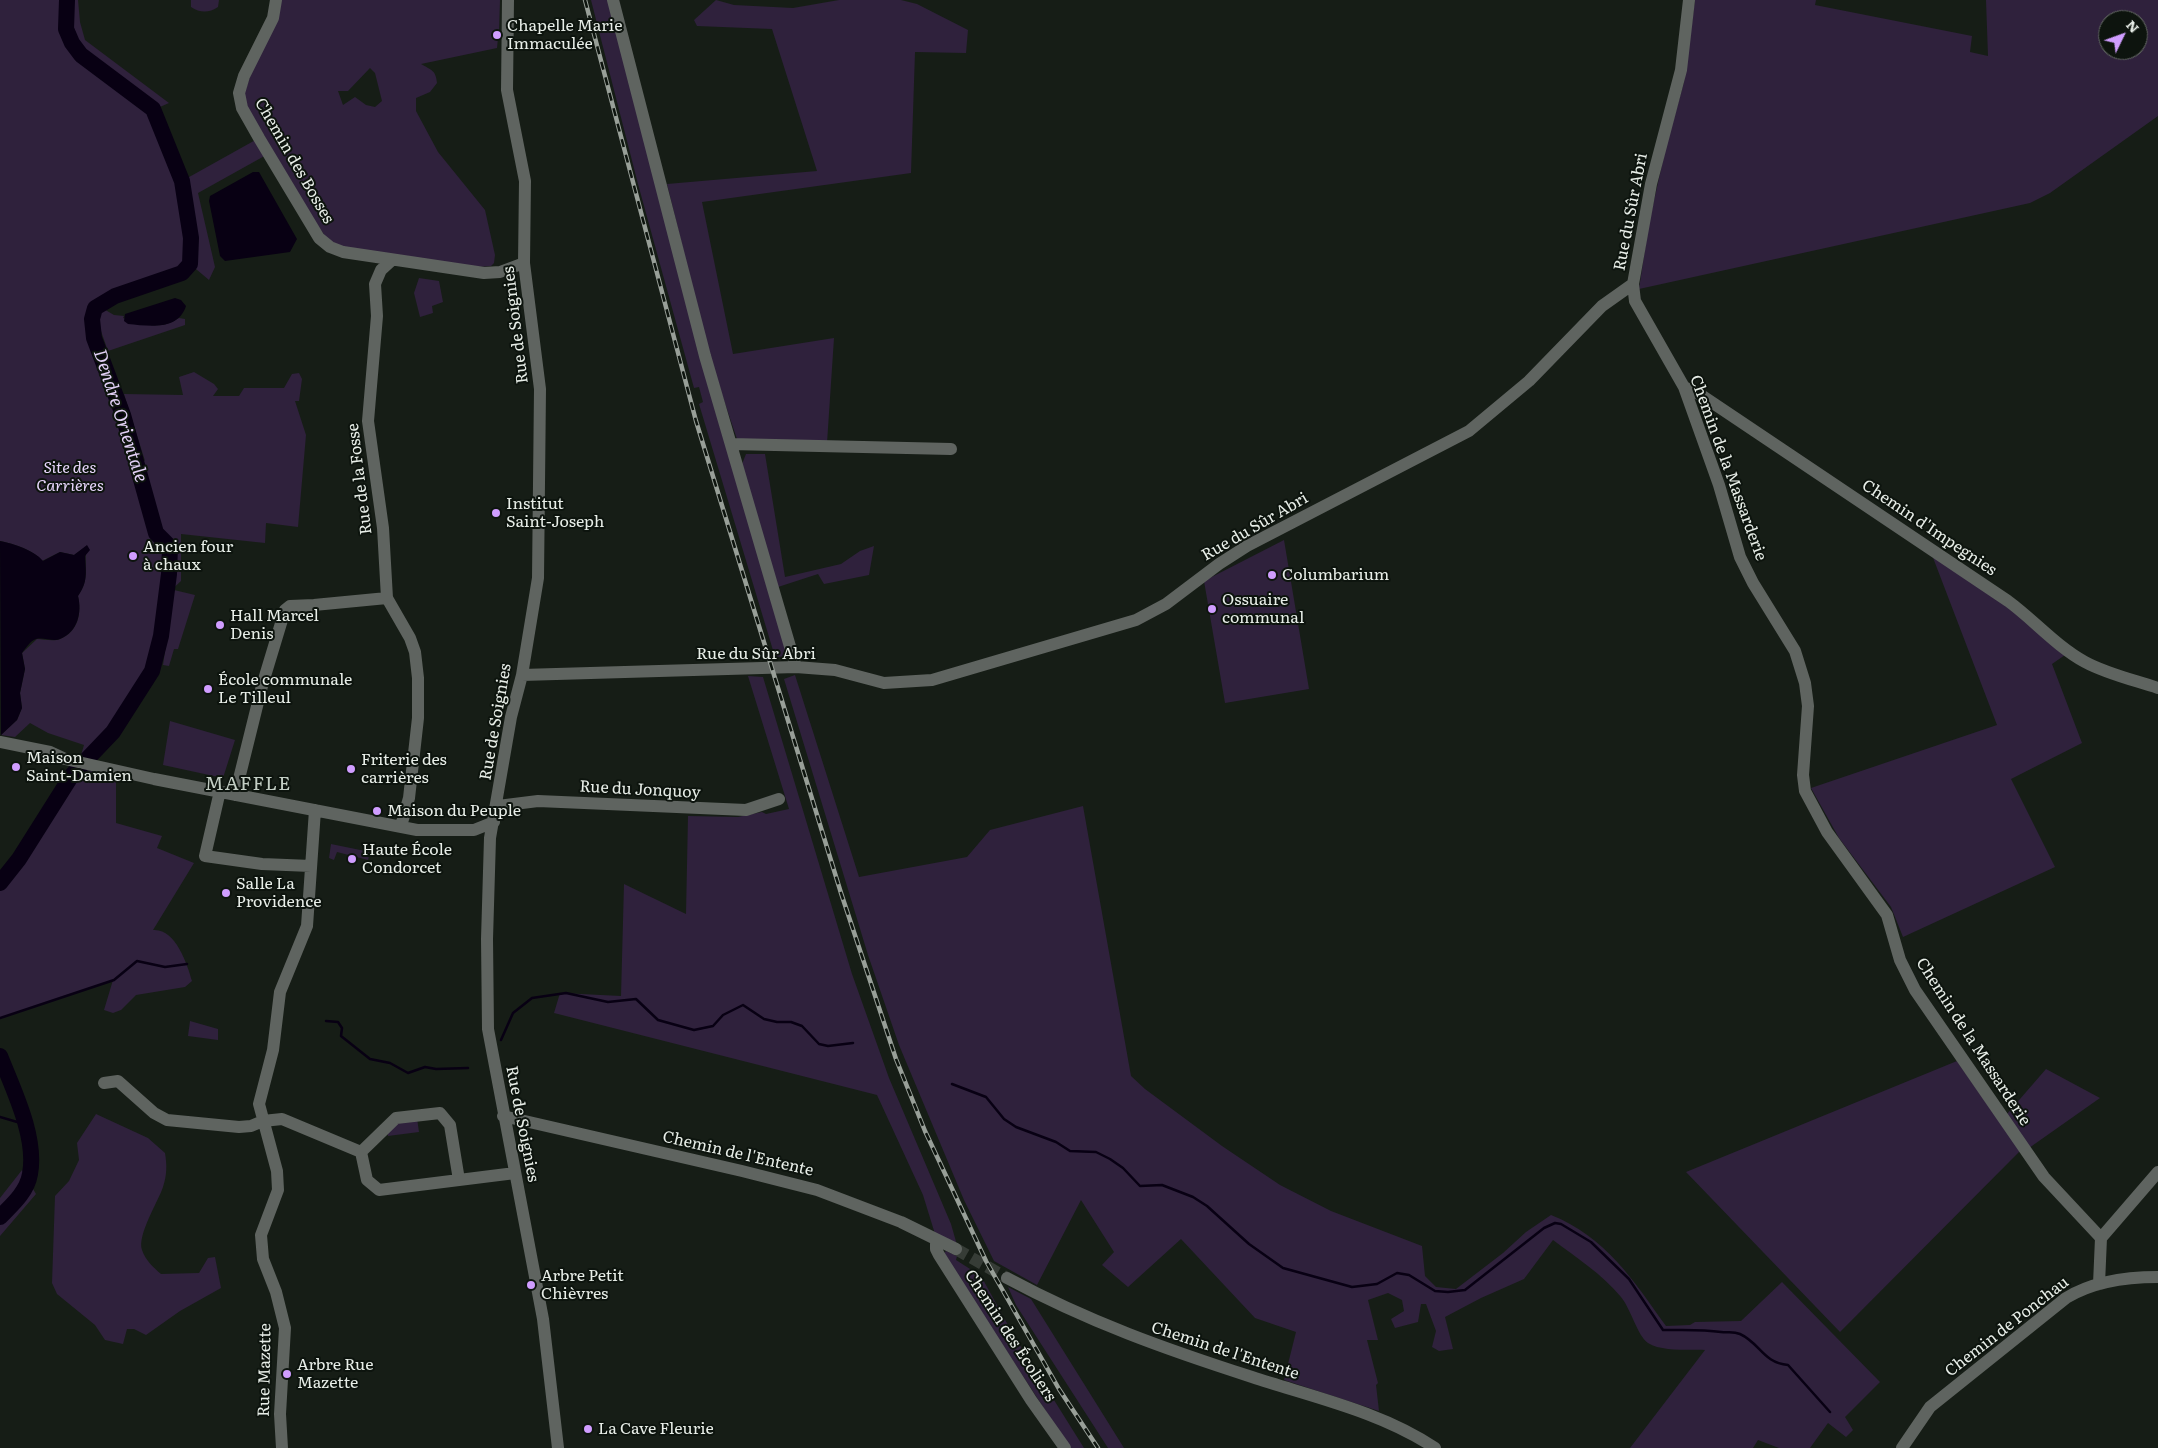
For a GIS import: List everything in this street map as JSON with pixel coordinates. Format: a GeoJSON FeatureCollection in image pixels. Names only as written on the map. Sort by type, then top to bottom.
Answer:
{"type":"FeatureCollection","features":[{"type":"Feature","properties":{"kind":"street","name":"Chemin des Bosses"},"geometry":{"type":"LineString","coordinates":[[276,0],[274,18],[244,76],[239,93],[242,108],[285,185],[319,238],[338,250],[392,260]]}},
{"type":"Feature","properties":{"kind":"street","name":"Rue de Soignies"},"geometry":{"type":"LineString","coordinates":[[508,0],[507,90],[526,181],[524,263],[540,389],[538,578],[522,676],[511,717],[498,806],[490,838],[487,939],[488,1029],[543,1319],[558,1448]]}},
{"type":"Feature","properties":{"kind":"street"},"geometry":{"type":"LineString","coordinates":[[613,0],[705,356],[796,667]]}},
{"type":"Feature","properties":{"kind":"street","name":"Rue du Sûr Abri"},"geometry":{"type":"LineString","coordinates":[[522,676],[796,667],[836,670],[884,683],[932,680],[1145,616],[1172,600],[1219,564],[1247,546],[1477,426],[1529,382],[1602,306],[1633,284],[1650,184],[1681,70],[1689,0]]}},
{"type":"Feature","properties":{"kind":"street"},"geometry":{"type":"LineString","coordinates":[[392,260],[493,274],[524,263]]}},
{"type":"Feature","properties":{"kind":"street","name":"Rue de la Fosse"},"geometry":{"type":"LineString","coordinates":[[392,260],[381,270],[375,284],[377,316],[368,421],[382,520],[388,598],[410,638],[415,652],[418,687],[418,718],[413,766],[409,798],[401,826]]}},
{"type":"Feature","properties":{"kind":"street","name":"Chemin de la Massarderie"},"geometry":{"type":"LineString","coordinates":[[1633,284],[1635,301],[1684,387],[1719,485],[1740,557],[1753,583],[1788,636],[1801,668],[1808,706],[1803,775],[1804,791],[1811,806],[1827,832],[1887,915],[1900,960],[1915,990],[2044,1178],[2101,1238]]}},
{"type":"Feature","properties":{"kind":"street","name":"Chemin d'Impegnies"},"geometry":{"type":"LineString","coordinates":[[1684,387],[1702,395],[2008,601],[2077,657],[2107,671],[2158,688]]}},
{"type":"Feature","properties":{"kind":"street"},"geometry":{"type":"LineString","coordinates":[[731,444],[951,449]]}},
{"type":"Feature","properties":{"kind":"street"},"geometry":{"type":"LineString","coordinates":[[235,795],[262,686],[284,610],[290,606],[314,606],[388,598]]}},
{"type":"Feature","properties":{"kind":"street"},"geometry":{"type":"LineString","coordinates":[[0,742],[50,752],[95,766],[161,780],[431,831],[474,830],[494,822]]}},
{"type":"Feature","properties":{"kind":"street"},"geometry":{"type":"LineString","coordinates":[[220,791],[205,856],[262,864],[311,866]]}},
{"type":"Feature","properties":{"kind":"street","name":"Rue du Jonquoy"},"geometry":{"type":"LineString","coordinates":[[498,806],[538,801],[746,810],[779,799]]}},
{"type":"Feature","properties":{"kind":"street","name":"Rue Mazette"},"geometry":{"type":"LineString","coordinates":[[282,1448],[280,1414],[285,1328],[276,1292],[263,1260],[261,1236],[278,1190],[277,1171],[259,1104],[273,1050],[280,992],[307,926],[315,810]]}},
{"type":"Feature","properties":{"kind":"street"},"geometry":{"type":"LineString","coordinates":[[474,830],[490,838]]}},
{"type":"Feature","properties":{"kind":"street"},"geometry":{"type":"LineString","coordinates":[[104,1083],[118,1081],[154,1113],[167,1120],[239,1127],[251,1126],[263,1120],[282,1119],[361,1152]]}},
{"type":"Feature","properties":{"kind":"street"},"geometry":{"type":"LineString","coordinates":[[361,1152],[396,1118],[440,1113],[450,1125],[459,1180]]}},
{"type":"Feature","properties":{"kind":"street","name":"Chemin de l'Entente"},"geometry":{"type":"LineString","coordinates":[[504,1116],[742,1170],[817,1190],[901,1222],[956,1249]]}},
{"type":"Feature","properties":{"kind":"street"},"geometry":{"type":"LineString","coordinates":[[361,1152],[367,1180],[379,1190],[515,1173]]}},
{"type":"Feature","properties":{"kind":"street"},"geometry":{"type":"LineString","coordinates":[[2099,1284],[2101,1238],[2158,1172]]}},
{"type":"Feature","properties":{"kind":"street","name":"Chemin des Écoliers"},"geometry":{"type":"LineString","coordinates":[[936,1239],[936,1249],[939,1256],[1031,1400],[1065,1448]]}},
{"type":"Feature","properties":{"kind":"street","name":"Chemin de Ponchau"},"geometry":{"type":"LineString","coordinates":[[1902,1448],[1921,1418],[1949,1392],[2066,1298],[2079,1290],[2099,1284],[2158,1277]]}},
{"type":"Feature","properties":{"kind":"street","name":"Chemin de l'Entente"},"geometry":{"type":"LineString","coordinates":[[1007,1278],[1072,1312],[1136,1339],[1363,1412],[1435,1448]]}},
{"type":"Feature","properties":{"kind":"green space","name":"Site des Carrières"},"geometry":{"type":"Polygon","coordinates":[[[0,0],[78,0],[80,22],[85,40],[169,103],[153,110],[182,181],[259,138],[241,103],[276,0],[500,0],[499,32],[496,32],[495,37],[498,38],[497,48],[421,64],[434,73],[437,83],[430,92],[416,98],[416,111],[438,152],[485,210],[495,255],[494,263],[491,266],[478,267],[334,249],[268,154],[198,193],[215,267],[209,280],[190,264],[182,273],[115,296],[95,308],[92,319],[94,338],[123,415],[136,457],[145,461],[124,394],[183,395],[179,377],[194,372],[214,384],[218,389],[213,396],[239,396],[244,388],[284,388],[292,374],[299,373],[302,379],[299,401],[295,401],[306,435],[298,527],[266,523],[265,543],[181,534],[181,581],[166,595],[161,636],[152,671],[113,732],[90,755],[81,755],[84,745],[48,733],[30,723],[15,737],[1,735],[17,720],[22,708],[20,693],[25,669],[22,653],[37,639],[60,639],[75,627],[79,615],[78,596],[86,577],[87,546],[74,555],[60,552],[42,561],[29,551],[0,541],[0,0]],[[370,68],[348,91],[338,91],[343,105],[355,97],[366,105],[375,107],[382,101],[375,73],[370,68]]]}},
{"type":"Feature","properties":{"kind":"green space"},"geometry":{"type":"Polygon","coordinates":[[[191,0],[219,0],[218,7],[204,12],[191,7],[191,0]]]}},
{"type":"Feature","properties":{"kind":"green space"},"geometry":{"type":"Polygon","coordinates":[[[591,0],[611,0],[788,656],[775,657],[699,404],[703,402],[699,387],[694,388],[638,184],[591,0]]]}},
{"type":"Feature","properties":{"kind":"green space"},"geometry":{"type":"Polygon","coordinates":[[[716,0],[734,5],[793,8],[839,0],[901,0],[917,4],[968,30],[966,53],[915,52],[911,173],[702,202],[733,354],[834,338],[827,443],[737,439],[710,359],[667,184],[817,171],[772,29],[697,26],[694,20],[716,0]]]}},
{"type":"Feature","properties":{"kind":"green space"},"geometry":{"type":"Polygon","coordinates":[[[1695,0],[1816,0],[1815,5],[1972,36],[1970,52],[1988,56],[1986,0],[2158,0],[2158,116],[2050,193],[2030,203],[1639,289],[1649,223],[1666,147],[1684,82],[1695,0]]]}},
{"type":"Feature","properties":{"kind":"green space"},"geometry":{"type":"Polygon","coordinates":[[[419,278],[439,281],[443,302],[432,306],[433,313],[420,317],[414,293],[419,278]]]}},
{"type":"Feature","properties":{"kind":"green space"},"geometry":{"type":"Polygon","coordinates":[[[102,308],[114,315],[124,316],[123,318],[145,324],[165,324],[179,318],[185,319],[185,325],[108,351],[96,317],[102,308]]]}},
{"type":"Feature","properties":{"kind":"green space"},"geometry":{"type":"Polygon","coordinates":[[[746,454],[765,454],[785,577],[841,564],[860,551],[874,546],[869,575],[824,584],[818,574],[778,587],[742,464],[746,454]]]}},
{"type":"Feature","properties":{"kind":"green space"},"geometry":{"type":"Polygon","coordinates":[[[1284,540],[1309,689],[1225,703],[1204,581],[1284,540]]]}},
{"type":"Feature","properties":{"kind":"green space"},"geometry":{"type":"Polygon","coordinates":[[[1932,555],[2024,616],[2065,655],[2052,664],[2082,743],[2011,779],[2055,867],[1903,937],[1891,907],[1839,838],[1811,788],[1997,725],[1932,555]]]}},
{"type":"Feature","properties":{"kind":"green space"},"geometry":{"type":"Polygon","coordinates":[[[174,590],[195,595],[178,649],[174,649],[169,666],[163,665],[174,590]]]}},
{"type":"Feature","properties":{"kind":"green space"},"geometry":{"type":"Polygon","coordinates":[[[795,675],[859,877],[967,857],[990,830],[1083,806],[1131,1076],[1145,1089],[1222,1146],[1280,1185],[1331,1211],[1422,1246],[1425,1276],[1436,1287],[1456,1289],[1503,1253],[1526,1232],[1551,1215],[1588,1235],[1603,1248],[1630,1276],[1666,1326],[1690,1325],[1695,1322],[1741,1321],[1782,1282],[1880,1382],[1845,1417],[1853,1430],[1846,1437],[1828,1423],[1810,1448],[1779,1448],[1758,1440],[1753,1448],[1630,1448],[1705,1350],[1668,1349],[1648,1343],[1641,1334],[1625,1302],[1614,1289],[1553,1240],[1524,1279],[1481,1298],[1445,1317],[1453,1349],[1439,1351],[1432,1347],[1436,1331],[1426,1304],[1421,1304],[1418,1322],[1395,1328],[1391,1319],[1404,1311],[1402,1300],[1388,1293],[1368,1300],[1378,1340],[1367,1340],[1378,1383],[1376,1385],[1379,1411],[1284,1380],[1296,1332],[1255,1318],[1181,1239],[1128,1287],[1102,1265],[1114,1252],[1081,1200],[1037,1285],[994,1261],[964,1200],[899,1045],[868,955],[784,679],[795,675]]]}},
{"type":"Feature","properties":{"kind":"green space"},"geometry":{"type":"Polygon","coordinates":[[[748,676],[763,677],[852,974],[889,1078],[951,1224],[957,1245],[935,1234],[923,1195],[877,1095],[554,1013],[560,993],[621,996],[624,884],[686,914],[688,816],[738,817],[789,809],[748,676]]]}},
{"type":"Feature","properties":{"kind":"green space"},"geometry":{"type":"Polygon","coordinates":[[[170,721],[235,740],[223,778],[163,765],[170,721]]]}},
{"type":"Feature","properties":{"kind":"green space"},"geometry":{"type":"Polygon","coordinates":[[[82,769],[116,777],[116,823],[162,836],[157,848],[194,863],[153,930],[161,931],[174,941],[183,956],[192,981],[185,987],[136,995],[121,1010],[113,1013],[104,1010],[113,980],[0,1018],[0,883],[82,769]]]}},
{"type":"Feature","properties":{"kind":"green space"},"geometry":{"type":"Polygon","coordinates":[[[331,844],[370,852],[368,860],[337,852],[334,860],[329,858],[331,844]]]}},
{"type":"Feature","properties":{"kind":"green space"},"geometry":{"type":"Polygon","coordinates":[[[190,1021],[218,1029],[218,1040],[188,1036],[190,1021]]]}},
{"type":"Feature","properties":{"kind":"green space"},"geometry":{"type":"Polygon","coordinates":[[[1957,1061],[2020,1151],[1840,1332],[1686,1172],[1957,1061]]]}},
{"type":"Feature","properties":{"kind":"green space"},"geometry":{"type":"Polygon","coordinates":[[[2046,1069],[2100,1098],[2029,1148],[2007,1114],[2046,1069]]]}},
{"type":"Feature","properties":{"kind":"green space"},"geometry":{"type":"Polygon","coordinates":[[[96,1114],[148,1138],[165,1153],[166,1170],[164,1183],[142,1236],[142,1250],[148,1261],[161,1274],[199,1273],[208,1258],[215,1257],[221,1288],[180,1311],[146,1335],[134,1329],[127,1329],[123,1344],[105,1340],[95,1325],[57,1294],[52,1283],[55,1196],[69,1181],[79,1160],[77,1143],[96,1114]]]}},
{"type":"Feature","properties":{"kind":"green space"},"geometry":{"type":"Polygon","coordinates":[[[417,1118],[419,1132],[388,1136],[387,1128],[391,1124],[417,1118]]]}},
{"type":"Feature","properties":{"kind":"green space"},"geometry":{"type":"Polygon","coordinates":[[[22,1170],[36,1194],[0,1236],[0,1198],[22,1170]]]}},
{"type":"Feature","properties":{"kind":"green space"},"geometry":{"type":"Polygon","coordinates":[[[946,1251],[957,1256],[956,1260],[981,1276],[1014,1336],[1084,1448],[1070,1448],[943,1254],[946,1251]]]}},
{"type":"Feature","properties":{"kind":"green space"},"geometry":{"type":"Polygon","coordinates":[[[1008,1287],[1031,1299],[1124,1448],[1108,1448],[1016,1305],[1008,1287]]]}},
{"type":"Feature","properties":{"kind":"shaded area"},"geometry":{"type":"Polygon","coordinates":[[[253,172],[259,172],[297,239],[290,252],[225,261],[220,256],[209,201],[210,196],[253,172]]]}},
{"type":"Feature","properties":{"kind":"shaded area"},"geometry":{"type":"Polygon","coordinates":[[[175,298],[181,300],[186,306],[177,320],[153,326],[128,324],[124,321],[125,314],[175,298]]]}},
{"type":"Feature","properties":{"kind":"shaded area"},"geometry":{"type":"Polygon","coordinates":[[[0,541],[29,551],[43,561],[60,552],[74,555],[87,545],[90,550],[85,556],[86,577],[78,596],[79,615],[75,627],[60,639],[34,640],[22,653],[25,669],[20,693],[22,708],[17,720],[1,735],[0,541]]]}},
{"type":"Feature","properties":{"kind":"waterway","name":"Dendre Orientale"},"geometry":{"type":"LineString","coordinates":[[0,883],[19,859],[72,775],[113,732],[152,671],[161,636],[169,574],[170,547],[156,533],[123,415],[94,338],[92,319],[95,308],[115,296],[182,273],[190,264],[191,238],[182,181],[153,109],[81,55],[72,43],[66,29],[67,0]]}},
{"type":"Feature","properties":{"kind":"waterway"},"geometry":{"type":"LineString","coordinates":[[0,1018],[114,980],[137,961],[165,967],[187,964]]}},
{"type":"Feature","properties":{"kind":"waterway"},"geometry":{"type":"LineString","coordinates":[[501,1040],[513,1013],[532,998],[566,993],[608,1002],[636,999],[658,1020],[694,1030],[713,1026],[723,1015],[743,1005],[764,1019],[777,1022],[791,1022],[802,1026],[819,1044],[828,1046],[853,1043]]}},
{"type":"Feature","properties":{"kind":"waterway"},"geometry":{"type":"LineString","coordinates":[[326,1021],[338,1022],[342,1028],[341,1036],[370,1059],[390,1063],[408,1073],[425,1067],[436,1069],[468,1068]]}},
{"type":"Feature","properties":{"kind":"waterway","name":"Dendre Orientale"},"geometry":{"type":"LineString","coordinates":[[0,1056],[27,1129],[31,1160],[30,1174],[26,1187],[0,1217]]}},
{"type":"Feature","properties":{"kind":"waterway"},"geometry":{"type":"LineString","coordinates":[[952,1084],[986,1097],[1004,1119],[1016,1127],[1056,1142],[1070,1151],[1096,1152],[1110,1159],[1123,1168],[1140,1186],[1162,1185],[1193,1197],[1207,1206],[1249,1244],[1283,1268],[1352,1287],[1377,1284],[1397,1273],[1409,1275],[1435,1291],[1465,1290],[1544,1228],[1555,1223],[1561,1224],[1591,1242],[1629,1279],[1663,1330],[1700,1330],[1740,1334],[1773,1361],[1788,1365],[1830,1412]]}},
{"type":"Feature","properties":{"kind":"waterway"},"geometry":{"type":"LineString","coordinates":[[0,1117],[24,1124]]}},
{"type":"Feature","properties":{"kind":"tunnel"},"geometry":{"type":"LineString","coordinates":[[956,1249],[1007,1278]]}},
{"type":"Feature","properties":{"kind":"railway"},"geometry":{"type":"LineString","coordinates":[[585,0],[696,421],[841,893],[896,1059],[925,1131],[986,1261],[1059,1389],[1098,1448]]}},
{"type":"Feature","properties":{"kind":"place","name":"Chapelle Marie Immaculée"},"geometry":{"type":"Point","coordinates":[497,35]}},
{"type":"Feature","properties":{"kind":"place","name":"Institut Saint-Joseph"},"geometry":{"type":"Point","coordinates":[496,513]}},
{"type":"Feature","properties":{"kind":"place","name":"Ancien four à chaux"},"geometry":{"type":"Point","coordinates":[133,556]}},
{"type":"Feature","properties":{"kind":"place","name":"Columbarium"},"geometry":{"type":"Point","coordinates":[1272,575]}},
{"type":"Feature","properties":{"kind":"place","name":"Ossuaire communal"},"geometry":{"type":"Point","coordinates":[1212,609]}},
{"type":"Feature","properties":{"kind":"place","name":"Hall Marcel Denis"},"geometry":{"type":"Point","coordinates":[220,625]}},
{"type":"Feature","properties":{"kind":"place","name":"École communale Le Tilleul"},"geometry":{"type":"Point","coordinates":[208,689]}},
{"type":"Feature","properties":{"kind":"place","name":"Maison Saint-Damien"},"geometry":{"type":"Point","coordinates":[16,767]}},
{"type":"Feature","properties":{"kind":"place","name":"Friterie des carrières"},"geometry":{"type":"Point","coordinates":[351,769]}},
{"type":"Feature","properties":{"kind":"place","name":"Maison du Peuple"},"geometry":{"type":"Point","coordinates":[377,811]}},
{"type":"Feature","properties":{"kind":"place","name":"Haute École Condorcet"},"geometry":{"type":"Point","coordinates":[352,859]}},
{"type":"Feature","properties":{"kind":"place","name":"Salle La Providence"},"geometry":{"type":"Point","coordinates":[226,893]}},
{"type":"Feature","properties":{"kind":"place","name":"Arbre Petit Chièvres"},"geometry":{"type":"Point","coordinates":[531,1285]}},
{"type":"Feature","properties":{"kind":"place","name":"Arbre Rue Mazette"},"geometry":{"type":"Point","coordinates":[287,1374]}},
{"type":"Feature","properties":{"kind":"place","name":"La Cave Fleurie"},"geometry":{"type":"Point","coordinates":[588,1429]}},
{"type":"Feature","properties":{"kind":"district","name":"MAFFLE"},"geometry":{"type":"Point","coordinates":[248,784]}}]}
